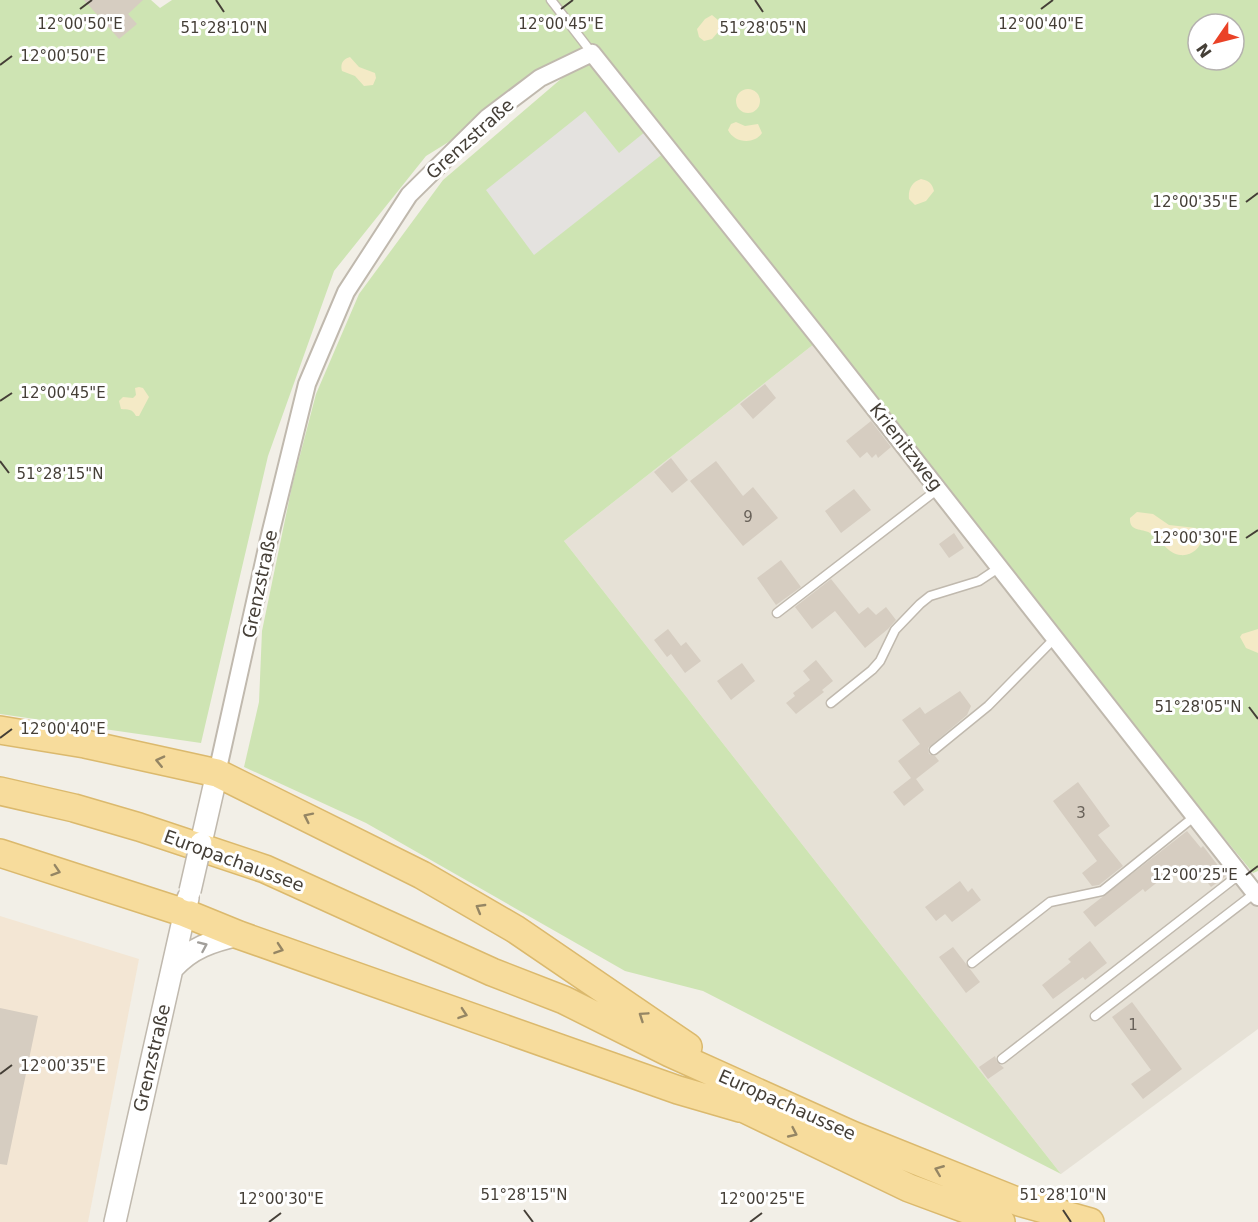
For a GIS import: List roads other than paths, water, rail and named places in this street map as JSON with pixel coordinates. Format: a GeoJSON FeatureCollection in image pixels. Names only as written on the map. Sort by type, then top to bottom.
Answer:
{"type":"FeatureCollection","features":[{"type":"Feature","properties":{"kind":"main road"},"geometry":{"type":"LineString","coordinates":[[0,730],[85,744],[217,773],[422,875],[515,929],[676,1038],[741,1097]]}},
{"type":"Feature","properties":{"kind":"main road","name":"Europachaussee"},"geometry":{"type":"LineString","coordinates":[[0,791],[74,808],[139,827],[265,869],[492,972],[559,1013],[684,1077],[852,1135],[1020,1202],[1090,1222]]}},
{"type":"Feature","properties":{"kind":"main road"},"geometry":{"type":"LineString","coordinates":[[0,853],[187,902],[239,935],[678,1090],[741,1097]]}},
{"type":"Feature","properties":{"kind":"main road","name":"Europachaussee"},"geometry":{"type":"LineString","coordinates":[[741,1097],[909,1188],[1001,1222]]}},
{"type":"Feature","properties":{"kind":"street","name":"Krienitzweg"},"geometry":{"type":"LineString","coordinates":[[592,53],[1257,895]]}},
{"type":"Feature","properties":{"kind":"street","name":"Grenzstraße"},"geometry":{"type":"LineString","coordinates":[[115,1222],[269,539],[307,384],[345,292],[409,195],[487,118],[540,78],[592,53]]}},
{"type":"Feature","properties":{"kind":"street"},"geometry":{"type":"LineString","coordinates":[[173,968],[197,947],[239,935]]}},
{"type":"Feature","properties":{"kind":"lane","name":"Krienitzweg"},"geometry":{"type":"LineString","coordinates":[[551,0],[592,53]]}},
{"type":"Feature","properties":{"kind":"lane"},"geometry":{"type":"LineString","coordinates":[[777,612],[938,489]]}},
{"type":"Feature","properties":{"kind":"lane"},"geometry":{"type":"LineString","coordinates":[[831,703],[872,670],[880,661],[896,630],[925,600],[930,596],[979,581],[1000,567]]}},
{"type":"Feature","properties":{"kind":"lane"},"geometry":{"type":"LineString","coordinates":[[934,750],[988,706],[1054,638]]}},
{"type":"Feature","properties":{"kind":"lane"},"geometry":{"type":"LineString","coordinates":[[972,963],[1050,902],[1102,891],[1195,816]]}},
{"type":"Feature","properties":{"kind":"lane"},"geometry":{"type":"LineString","coordinates":[[1002,1059],[1240,874]]}},
{"type":"Feature","properties":{"kind":"lane"},"geometry":{"type":"LineString","coordinates":[[1095,1016],[1257,895]]}}]}
